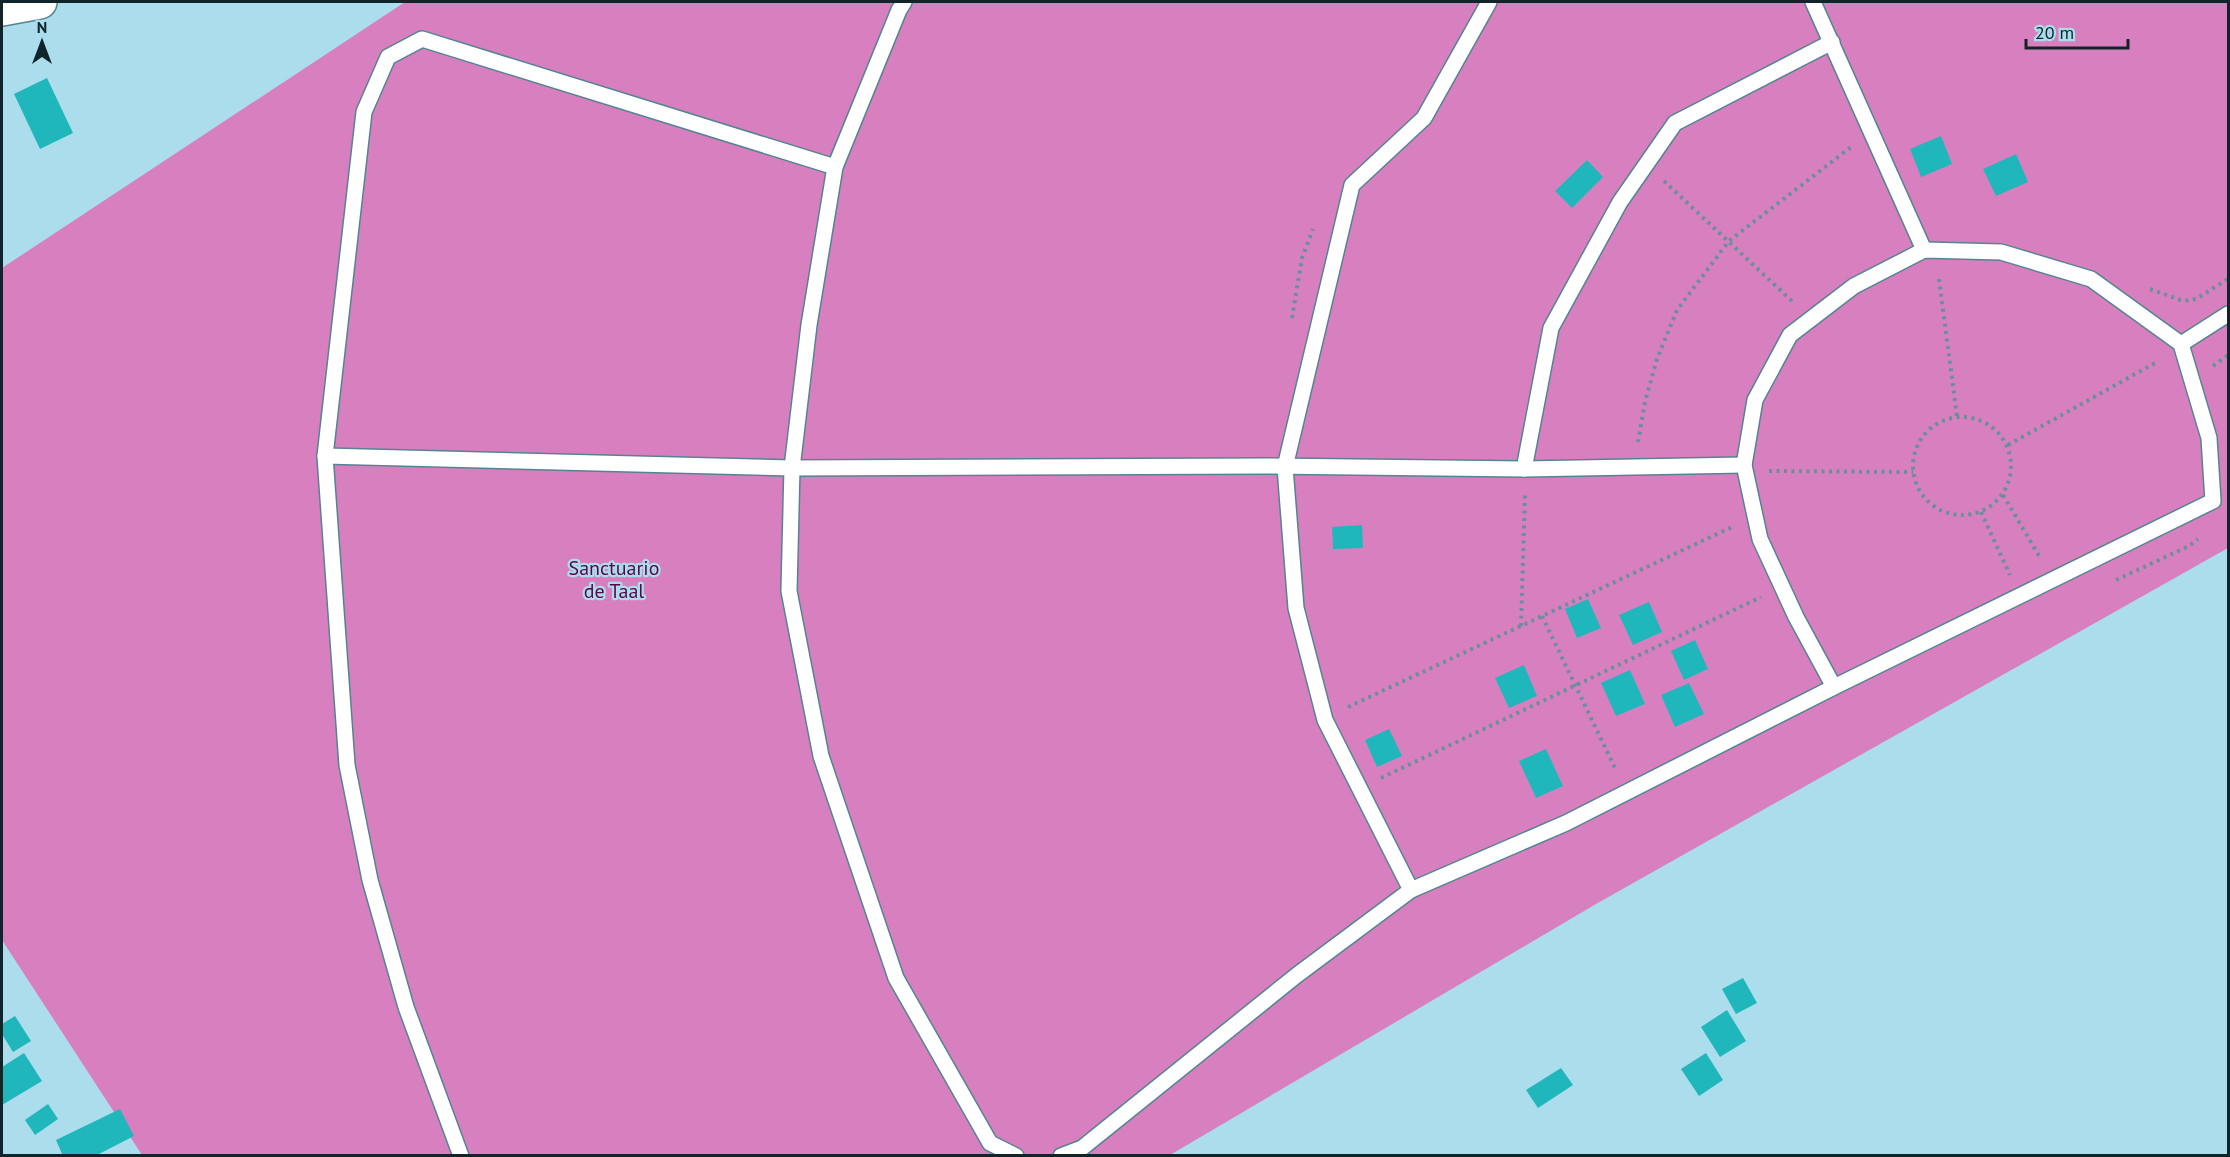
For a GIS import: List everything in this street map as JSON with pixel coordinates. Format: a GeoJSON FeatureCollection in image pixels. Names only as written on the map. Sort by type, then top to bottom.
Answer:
{"type":"FeatureCollection","features":[{"type":"Feature","properties":{"kind":"street"},"geometry":{"type":"LineString","coordinates":[[2,9],[40,2]]}},
{"type":"Feature","properties":{"kind":"lane"},"geometry":{"type":"LineString","coordinates":[[904,2],[835,167],[809,325],[792,468],[789,591],[821,756],[896,978],[990,1143],[1016,1155]]}},
{"type":"Feature","properties":{"kind":"lane"},"geometry":{"type":"LineString","coordinates":[[1410,890],[1325,720],[1296,608],[1285,467],[1352,185],[1424,118],[1489,2]]}},
{"type":"Feature","properties":{"kind":"lane"},"geometry":{"type":"LineString","coordinates":[[1813,2],[1924,250]]}},
{"type":"Feature","properties":{"kind":"lane"},"geometry":{"type":"LineString","coordinates":[[461,1155],[406,1006],[370,880],[347,765],[326,456],[364,112],[387,57],[422,39],[835,167]]}},
{"type":"Feature","properties":{"kind":"lane"},"geometry":{"type":"LineString","coordinates":[[1524,469],[1551,327],[1620,202],[1675,123],[1832,42]]}},
{"type":"Feature","properties":{"kind":"lane"},"geometry":{"type":"LineString","coordinates":[[1061,1155],[1082,1148],[1297,975],[1410,890],[1566,823],[1834,687],[2213,501],[2208,438],[2181,344],[2091,279],[2001,252],[1924,250],[1854,286],[1790,335],[1755,400],[1744,465],[1760,539],[1796,617],[1834,687]]}},
{"type":"Feature","properties":{"kind":"lane"},"geometry":{"type":"LineString","coordinates":[[2181,344],[2229,314]]}},
{"type":"Feature","properties":{"kind":"lane"},"geometry":{"type":"LineString","coordinates":[[326,456],[792,468],[1524,469],[1744,465]]}},
{"type":"Feature","properties":{"kind":"path"},"geometry":{"type":"LineString","coordinates":[[1636,452],[1645,402],[1657,359],[1677,310],[1729,241],[1858,141]]}},
{"type":"Feature","properties":{"kind":"path"},"geometry":{"type":"LineString","coordinates":[[1659,176],[1796,305]]}},
{"type":"Feature","properties":{"kind":"path"},"geometry":{"type":"LineString","coordinates":[[1290,328],[1302,258],[1315,225]]}},
{"type":"Feature","properties":{"kind":"path"},"geometry":{"type":"LineString","coordinates":[[1948,277],[1939,279],[1957,417]]}},
{"type":"Feature","properties":{"kind":"path"},"geometry":{"type":"LineString","coordinates":[[2142,286],[2183,301],[2196,299],[2229,279]]}},
{"type":"Feature","properties":{"kind":"path"},"geometry":{"type":"LineString","coordinates":[[2149,356],[2160,373]]}},
{"type":"Feature","properties":{"kind":"path"},"geometry":{"type":"LineString","coordinates":[[2008,445],[2155,363]]}},
{"type":"Feature","properties":{"kind":"path"},"geometry":{"type":"LineString","coordinates":[[1957,417],[1986,422],[2008,445],[2012,465],[2003,495],[1981,512],[1961,516],[1936,508],[1918,490],[1912,465],[1919,441],[1937,423],[1957,417]]}},
{"type":"Feature","properties":{"kind":"path"},"geometry":{"type":"LineString","coordinates":[[1767,481],[1766,470],[1913,472]]}},
{"type":"Feature","properties":{"kind":"path"},"geometry":{"type":"LineString","coordinates":[[1521,626],[1525,491]]}},
{"type":"Feature","properties":{"kind":"path"},"geometry":{"type":"LineString","coordinates":[[2003,495],[2044,565]]}},
{"type":"Feature","properties":{"kind":"path"},"geometry":{"type":"LineString","coordinates":[[1981,512],[2012,580]]}},
{"type":"Feature","properties":{"kind":"path"},"geometry":{"type":"LineString","coordinates":[[1347,707],[1735,525],[1739,533]]}},
{"type":"Feature","properties":{"kind":"path"},"geometry":{"type":"LineString","coordinates":[[2112,581],[2188,546],[2205,533]]}},
{"type":"Feature","properties":{"kind":"path"},"geometry":{"type":"LineString","coordinates":[[1377,780],[1763,596],[1769,605]]}},
{"type":"Feature","properties":{"kind":"path"},"geometry":{"type":"LineString","coordinates":[[1542,616],[1615,768]]}},
{"type":"Feature","properties":{"kind":"path"},"geometry":{"type":"LineString","coordinates":[[1343,697],[1352,718]]}},
{"type":"Feature","properties":{"kind":"path"},"geometry":{"type":"LineString","coordinates":[[1605,773],[1625,763]]}},
{"type":"Feature","properties":{"kind":"green space","name":"Sanctuario de Taal"},"geometry":{"type":"Polygon","coordinates":[[[405,2],[2228,2],[2228,548],[1596,904],[1170,1155],[142,1155],[2,940],[2,268],[405,2]]]}},
{"type":"Feature","properties":{"kind":"building"},"geometry":{"type":"Polygon","coordinates":[[[47,78],[73,133],[40,149],[14,94],[47,78]]]}},
{"type":"Feature","properties":{"kind":"building"},"geometry":{"type":"Polygon","coordinates":[[[1941,136],[1952,164],[1921,177],[1910,149],[1941,136]]]}},
{"type":"Feature","properties":{"kind":"building"},"geometry":{"type":"Polygon","coordinates":[[[2016,154],[2028,182],[1996,196],[1983,169],[2016,154]]]}},
{"type":"Feature","properties":{"kind":"building"},"geometry":{"type":"Polygon","coordinates":[[[1587,160],[1603,177],[1572,208],[1555,191],[1587,160]]]}},
{"type":"Feature","properties":{"kind":"building"},"geometry":{"type":"Polygon","coordinates":[[[1362,525],[1363,548],[1333,549],[1332,527],[1362,525]]]}},
{"type":"Feature","properties":{"kind":"building"},"geometry":{"type":"Polygon","coordinates":[[[1588,599],[1601,628],[1577,638],[1565,609],[1588,599]]]}},
{"type":"Feature","properties":{"kind":"building"},"geometry":{"type":"Polygon","coordinates":[[[1649,602],[1662,632],[1633,645],[1619,615],[1649,602]]]}},
{"type":"Feature","properties":{"kind":"building"},"geometry":{"type":"Polygon","coordinates":[[[1695,640],[1708,669],[1684,680],[1671,651],[1695,640]]]}},
{"type":"Feature","properties":{"kind":"building"},"geometry":{"type":"Polygon","coordinates":[[[1524,665],[1537,696],[1509,708],[1495,678],[1524,665]]]}},
{"type":"Feature","properties":{"kind":"building"},"geometry":{"type":"Polygon","coordinates":[[[1630,670],[1645,704],[1616,716],[1601,683],[1630,670]]]}},
{"type":"Feature","properties":{"kind":"building"},"geometry":{"type":"Polygon","coordinates":[[[1689,683],[1704,714],[1675,727],[1661,695],[1689,683]]]}},
{"type":"Feature","properties":{"kind":"building"},"geometry":{"type":"Polygon","coordinates":[[[1389,729],[1402,756],[1377,767],[1365,740],[1389,729]]]}},
{"type":"Feature","properties":{"kind":"building"},"geometry":{"type":"Polygon","coordinates":[[[1546,749],[1563,786],[1536,798],[1519,761],[1546,749]]]}},
{"type":"Feature","properties":{"kind":"building"},"geometry":{"type":"Polygon","coordinates":[[[1743,978],[1757,1003],[1736,1014],[1722,989],[1743,978]]]}},
{"type":"Feature","properties":{"kind":"building"},"geometry":{"type":"Polygon","coordinates":[[[1727,1010],[1746,1041],[1720,1057],[1701,1027],[1727,1010]]]}},
{"type":"Feature","properties":{"kind":"building"},"geometry":{"type":"Polygon","coordinates":[[[15,1016],[31,1041],[13,1052],[2,1034],[2,1024],[15,1016]]]}},
{"type":"Feature","properties":{"kind":"building"},"geometry":{"type":"Polygon","coordinates":[[[24,1053],[42,1081],[2,1105],[2,1067],[24,1053]]]}},
{"type":"Feature","properties":{"kind":"building"},"geometry":{"type":"Polygon","coordinates":[[[1706,1053],[1723,1080],[1699,1096],[1681,1069],[1706,1053]]]}},
{"type":"Feature","properties":{"kind":"building"},"geometry":{"type":"Polygon","coordinates":[[[1561,1068],[1573,1085],[1538,1108],[1526,1090],[1561,1068]]]}},
{"type":"Feature","properties":{"kind":"building"},"geometry":{"type":"Polygon","coordinates":[[[48,1104],[58,1119],[35,1135],[25,1120],[48,1104]]]}},
{"type":"Feature","properties":{"kind":"building"},"geometry":{"type":"Polygon","coordinates":[[[120,1109],[134,1136],[95,1156],[63,1156],[56,1140],[120,1109]]]}}]}
